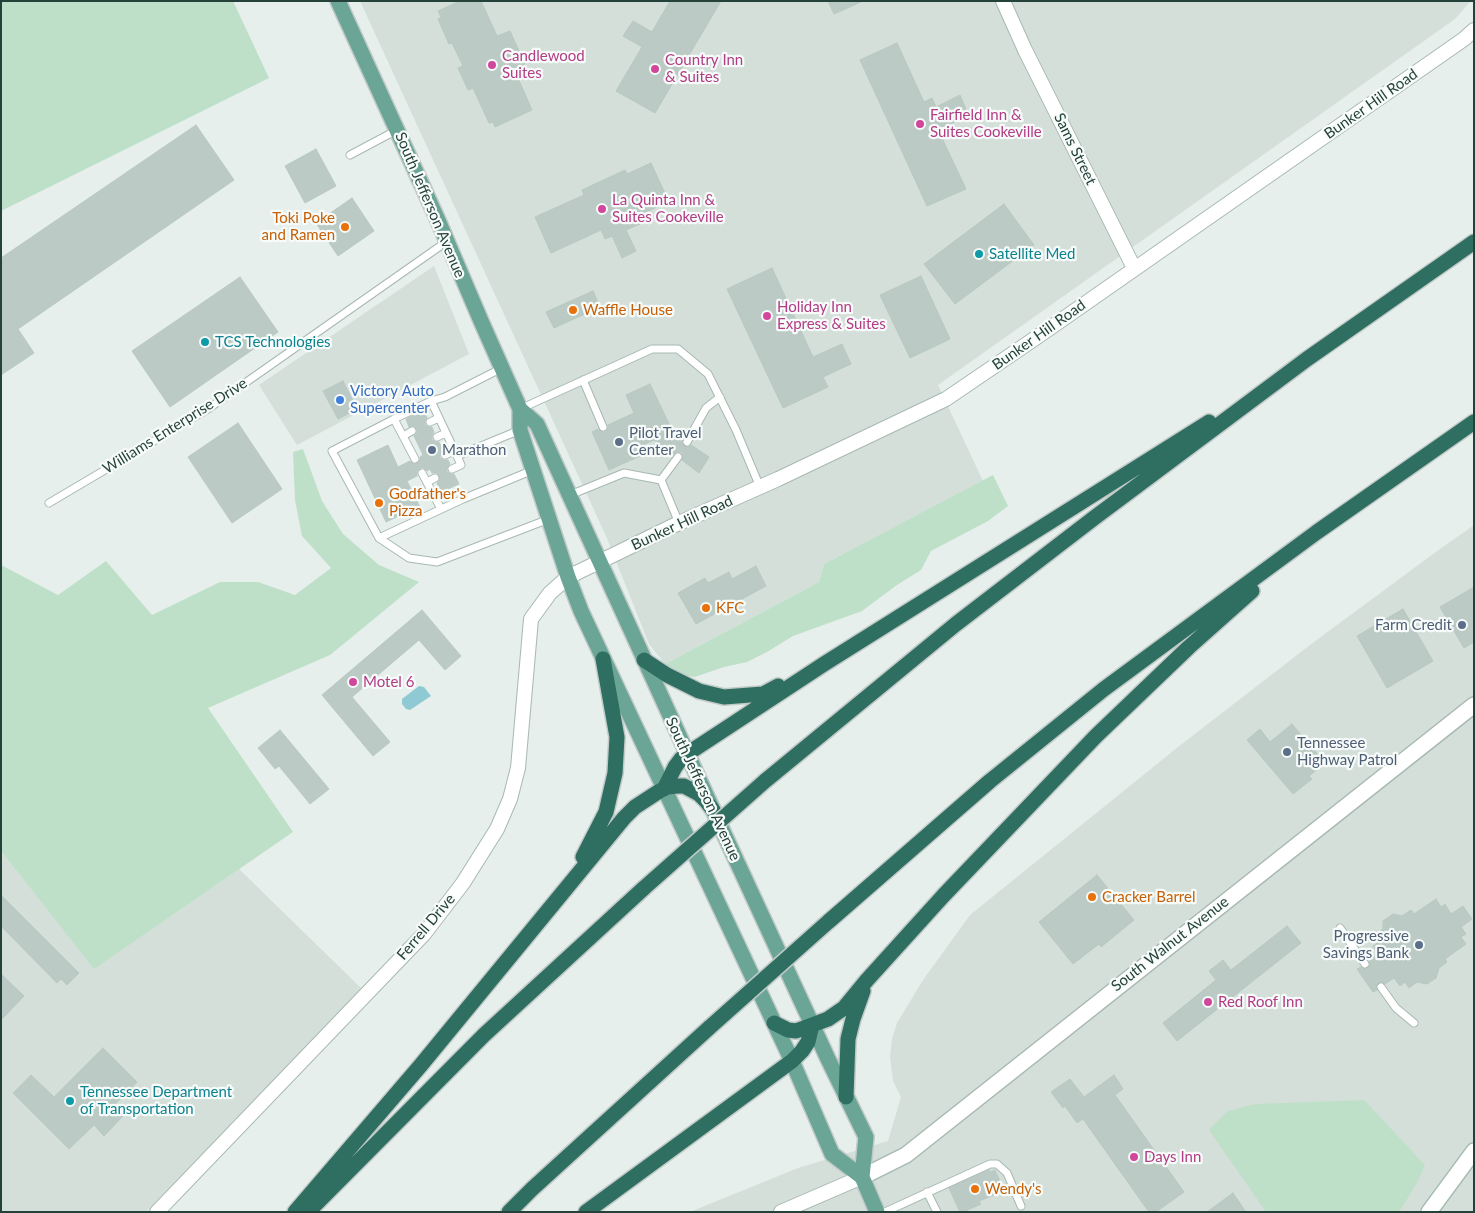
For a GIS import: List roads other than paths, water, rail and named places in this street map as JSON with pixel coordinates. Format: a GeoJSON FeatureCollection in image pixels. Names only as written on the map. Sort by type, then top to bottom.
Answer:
{"type":"FeatureCollection","features":[{"type":"Feature","properties":{"kind":"highway"},"geometry":{"type":"LineString","coordinates":[[308,1212],[484,1035],[644,888],[765,781],[956,624],[1094,518],[1307,359],[1474,242]]}},
{"type":"Feature","properties":{"kind":"highway"},"geometry":{"type":"LineString","coordinates":[[664,789],[675,767],[687,754],[824,664],[1307,359]]}},
{"type":"Feature","properties":{"kind":"highway"},"geometry":{"type":"LineString","coordinates":[[509,1212],[710,1027],[990,781],[1104,689],[1317,532],[1474,422]]}},
{"type":"Feature","properties":{"kind":"highway"},"geometry":{"type":"LineString","coordinates":[[774,1023],[788,1030],[796,1031],[838,1013],[844,1008],[944,895],[1096,736],[1189,647],[1317,532]]}},
{"type":"Feature","properties":{"kind":"highway"},"geometry":{"type":"LineString","coordinates":[[554,903],[588,848],[606,812],[615,772],[617,737],[603,658]]}},
{"type":"Feature","properties":{"kind":"highway"},"geometry":{"type":"LineString","coordinates":[[644,660],[667,675],[699,691],[724,697],[763,694],[824,664]]}},
{"type":"Feature","properties":{"kind":"highway"},"geometry":{"type":"LineString","coordinates":[[295,1212],[421,1065],[624,818],[645,800],[664,789],[684,786],[699,794],[713,810]]}},
{"type":"Feature","properties":{"kind":"highway"},"geometry":{"type":"LineString","coordinates":[[846,1097],[848,1039],[867,980]]}},
{"type":"Feature","properties":{"kind":"highway"},"geometry":{"type":"LineString","coordinates":[[586,1212],[792,1061],[808,1042],[812,1025]]}},
{"type":"Feature","properties":{"kind":"main road","name":"South Jefferson Avenue"},"geometry":{"type":"LineString","coordinates":[[338,1],[398,129],[520,409],[520,430],[581,611],[792,1061],[832,1154],[862,1177]]}},
{"type":"Feature","properties":{"kind":"main road","name":"South Jefferson Avenue"},"geometry":{"type":"LineString","coordinates":[[520,409],[537,424],[812,1025],[866,1137],[862,1177],[877,1212]]}},
{"type":"Feature","properties":{"kind":"street","name":"Sams Street"},"geometry":{"type":"LineString","coordinates":[[1003,1],[1025,50],[1134,268]]}},
{"type":"Feature","properties":{"kind":"street","name":"Bunker Hill Road"},"geometry":{"type":"LineString","coordinates":[[568,577],[679,523],[946,399],[1464,39],[1474,30]]}},
{"type":"Feature","properties":{"kind":"street","name":"Ferrell Drive"},"geometry":{"type":"LineString","coordinates":[[157,1212],[424,934],[463,883],[497,829],[510,799],[518,768],[531,620],[550,593],[568,577]]}},
{"type":"Feature","properties":{"kind":"street","name":"South Walnut Avenue"},"geometry":{"type":"LineString","coordinates":[[862,1177],[906,1155],[1474,705]]}},
{"type":"Feature","properties":{"kind":"street"},"geometry":{"type":"LineString","coordinates":[[1429,1212],[1474,1151]]}},
{"type":"Feature","properties":{"kind":"street"},"geometry":{"type":"LineString","coordinates":[[781,1212],[862,1177]]}},
{"type":"Feature","properties":{"kind":"lane"},"geometry":{"type":"LineString","coordinates":[[350,155],[398,129]]}},
{"type":"Feature","properties":{"kind":"lane","name":"Williams Enterprise Drive"},"geometry":{"type":"LineString","coordinates":[[49,503],[208,409],[446,242]]}},
{"type":"Feature","properties":{"kind":"lane"},"geometry":{"type":"LineString","coordinates":[[520,409],[652,349],[678,349],[708,374],[736,430],[760,487]]}},
{"type":"Feature","properties":{"kind":"lane"},"geometry":{"type":"LineString","coordinates":[[502,368],[445,397],[430,401],[332,451],[379,538],[410,558],[437,562],[549,518]]}},
{"type":"Feature","properties":{"kind":"lane"},"geometry":{"type":"LineString","coordinates":[[583,380],[602,427]]}},
{"type":"Feature","properties":{"kind":"lane"},"geometry":{"type":"LineString","coordinates":[[687,442],[706,408],[720,397]]}},
{"type":"Feature","properties":{"kind":"lane"},"geometry":{"type":"LineString","coordinates":[[430,401],[461,465],[452,470]]}},
{"type":"Feature","properties":{"kind":"lane"},"geometry":{"type":"LineString","coordinates":[[430,422],[439,418]]}},
{"type":"Feature","properties":{"kind":"lane"},"geometry":{"type":"LineString","coordinates":[[394,419],[415,459]]}},
{"type":"Feature","properties":{"kind":"lane"},"geometry":{"type":"LineString","coordinates":[[445,455],[456,454],[520,430]]}},
{"type":"Feature","properties":{"kind":"lane"},"geometry":{"type":"LineString","coordinates":[[403,436],[412,432]]}},
{"type":"Feature","properties":{"kind":"lane"},"geometry":{"type":"LineString","coordinates":[[437,437],[446,433]]}},
{"type":"Feature","properties":{"kind":"lane"},"geometry":{"type":"LineString","coordinates":[[410,449],[418,446]]}},
{"type":"Feature","properties":{"kind":"lane"},"geometry":{"type":"LineString","coordinates":[[661,480],[678,457]]}},
{"type":"Feature","properties":{"kind":"lane"},"geometry":{"type":"LineString","coordinates":[[620,465],[624,473]]}},
{"type":"Feature","properties":{"kind":"lane"},"geometry":{"type":"LineString","coordinates":[[379,538],[533,470]]}},
{"type":"Feature","properties":{"kind":"lane"},"geometry":{"type":"LineString","coordinates":[[422,473],[441,509]]}},
{"type":"Feature","properties":{"kind":"lane"},"geometry":{"type":"LineString","coordinates":[[569,496],[624,473],[661,480]]}},
{"type":"Feature","properties":{"kind":"lane"},"geometry":{"type":"LineString","coordinates":[[426,482],[434,478]]}},
{"type":"Feature","properties":{"kind":"lane"},"geometry":{"type":"LineString","coordinates":[[661,480],[679,523]]}},
{"type":"Feature","properties":{"kind":"lane"},"geometry":{"type":"LineString","coordinates":[[1340,928],[1365,964]]}},
{"type":"Feature","properties":{"kind":"lane"},"geometry":{"type":"LineString","coordinates":[[1381,987],[1396,1008],[1414,1023]]}},
{"type":"Feature","properties":{"kind":"lane"},"geometry":{"type":"LineString","coordinates":[[885,1212],[990,1164],[997,1164],[1007,1173],[1021,1206]]}},
{"type":"Feature","properties":{"kind":"lane"},"geometry":{"type":"LineString","coordinates":[[927,1192],[937,1212]]}},
{"type":"Feature","properties":{"kind":"water"},"geometry":{"type":"Polygon","coordinates":[[[419,686],[424,687],[431,696],[410,710],[406,709],[402,704],[402,699],[419,686]]]}},
{"type":"Feature","properties":{"kind":"place","name":"Candlewood Suites"},"geometry":{"type":"Point","coordinates":[492,65]}},
{"type":"Feature","properties":{"kind":"place","name":"Country Inn & Suites"},"geometry":{"type":"Point","coordinates":[655,69]}},
{"type":"Feature","properties":{"kind":"place","name":"Fairfield Inn & Suites Cookeville"},"geometry":{"type":"Point","coordinates":[920,124]}},
{"type":"Feature","properties":{"kind":"place","name":"La Quinta Inn & Suites Cookeville"},"geometry":{"type":"Point","coordinates":[602,209]}},
{"type":"Feature","properties":{"kind":"place","name":"Toki Poke and Ramen"},"geometry":{"type":"Point","coordinates":[345,227]}},
{"type":"Feature","properties":{"kind":"place","name":"Satellite Med"},"geometry":{"type":"Point","coordinates":[979,254]}},
{"type":"Feature","properties":{"kind":"place","name":"Waffle House"},"geometry":{"type":"Point","coordinates":[573,310]}},
{"type":"Feature","properties":{"kind":"place","name":"Holiday Inn Express & Suites"},"geometry":{"type":"Point","coordinates":[767,316]}},
{"type":"Feature","properties":{"kind":"place","name":"TCS Technologies"},"geometry":{"type":"Point","coordinates":[205,342]}},
{"type":"Feature","properties":{"kind":"place","name":"Victory Auto Supercenter"},"geometry":{"type":"Point","coordinates":[340,400]}},
{"type":"Feature","properties":{"kind":"place","name":"Pilot Travel Center"},"geometry":{"type":"Point","coordinates":[619,442]}},
{"type":"Feature","properties":{"kind":"place","name":"Marathon"},"geometry":{"type":"Point","coordinates":[432,450]}},
{"type":"Feature","properties":{"kind":"place","name":"Godfather's Pizza"},"geometry":{"type":"Point","coordinates":[379,503]}},
{"type":"Feature","properties":{"kind":"place","name":"KFC"},"geometry":{"type":"Point","coordinates":[706,608]}},
{"type":"Feature","properties":{"kind":"place","name":"Farm Credit"},"geometry":{"type":"Point","coordinates":[1462,625]}},
{"type":"Feature","properties":{"kind":"place","name":"Motel 6"},"geometry":{"type":"Point","coordinates":[353,682]}},
{"type":"Feature","properties":{"kind":"place","name":"Tennessee Highway Patrol"},"geometry":{"type":"Point","coordinates":[1287,752]}},
{"type":"Feature","properties":{"kind":"place","name":"Cracker Barrel"},"geometry":{"type":"Point","coordinates":[1092,897]}},
{"type":"Feature","properties":{"kind":"place","name":"Progressive Savings Bank"},"geometry":{"type":"Point","coordinates":[1419,945]}},
{"type":"Feature","properties":{"kind":"place","name":"Red Roof Inn"},"geometry":{"type":"Point","coordinates":[1208,1002]}},
{"type":"Feature","properties":{"kind":"place","name":"Tennessee Department of Transportation"},"geometry":{"type":"Point","coordinates":[70,1101]}},
{"type":"Feature","properties":{"kind":"place","name":"Days Inn"},"geometry":{"type":"Point","coordinates":[1134,1157]}},
{"type":"Feature","properties":{"kind":"place","name":"Wendy's"},"geometry":{"type":"Point","coordinates":[975,1189]}}]}
